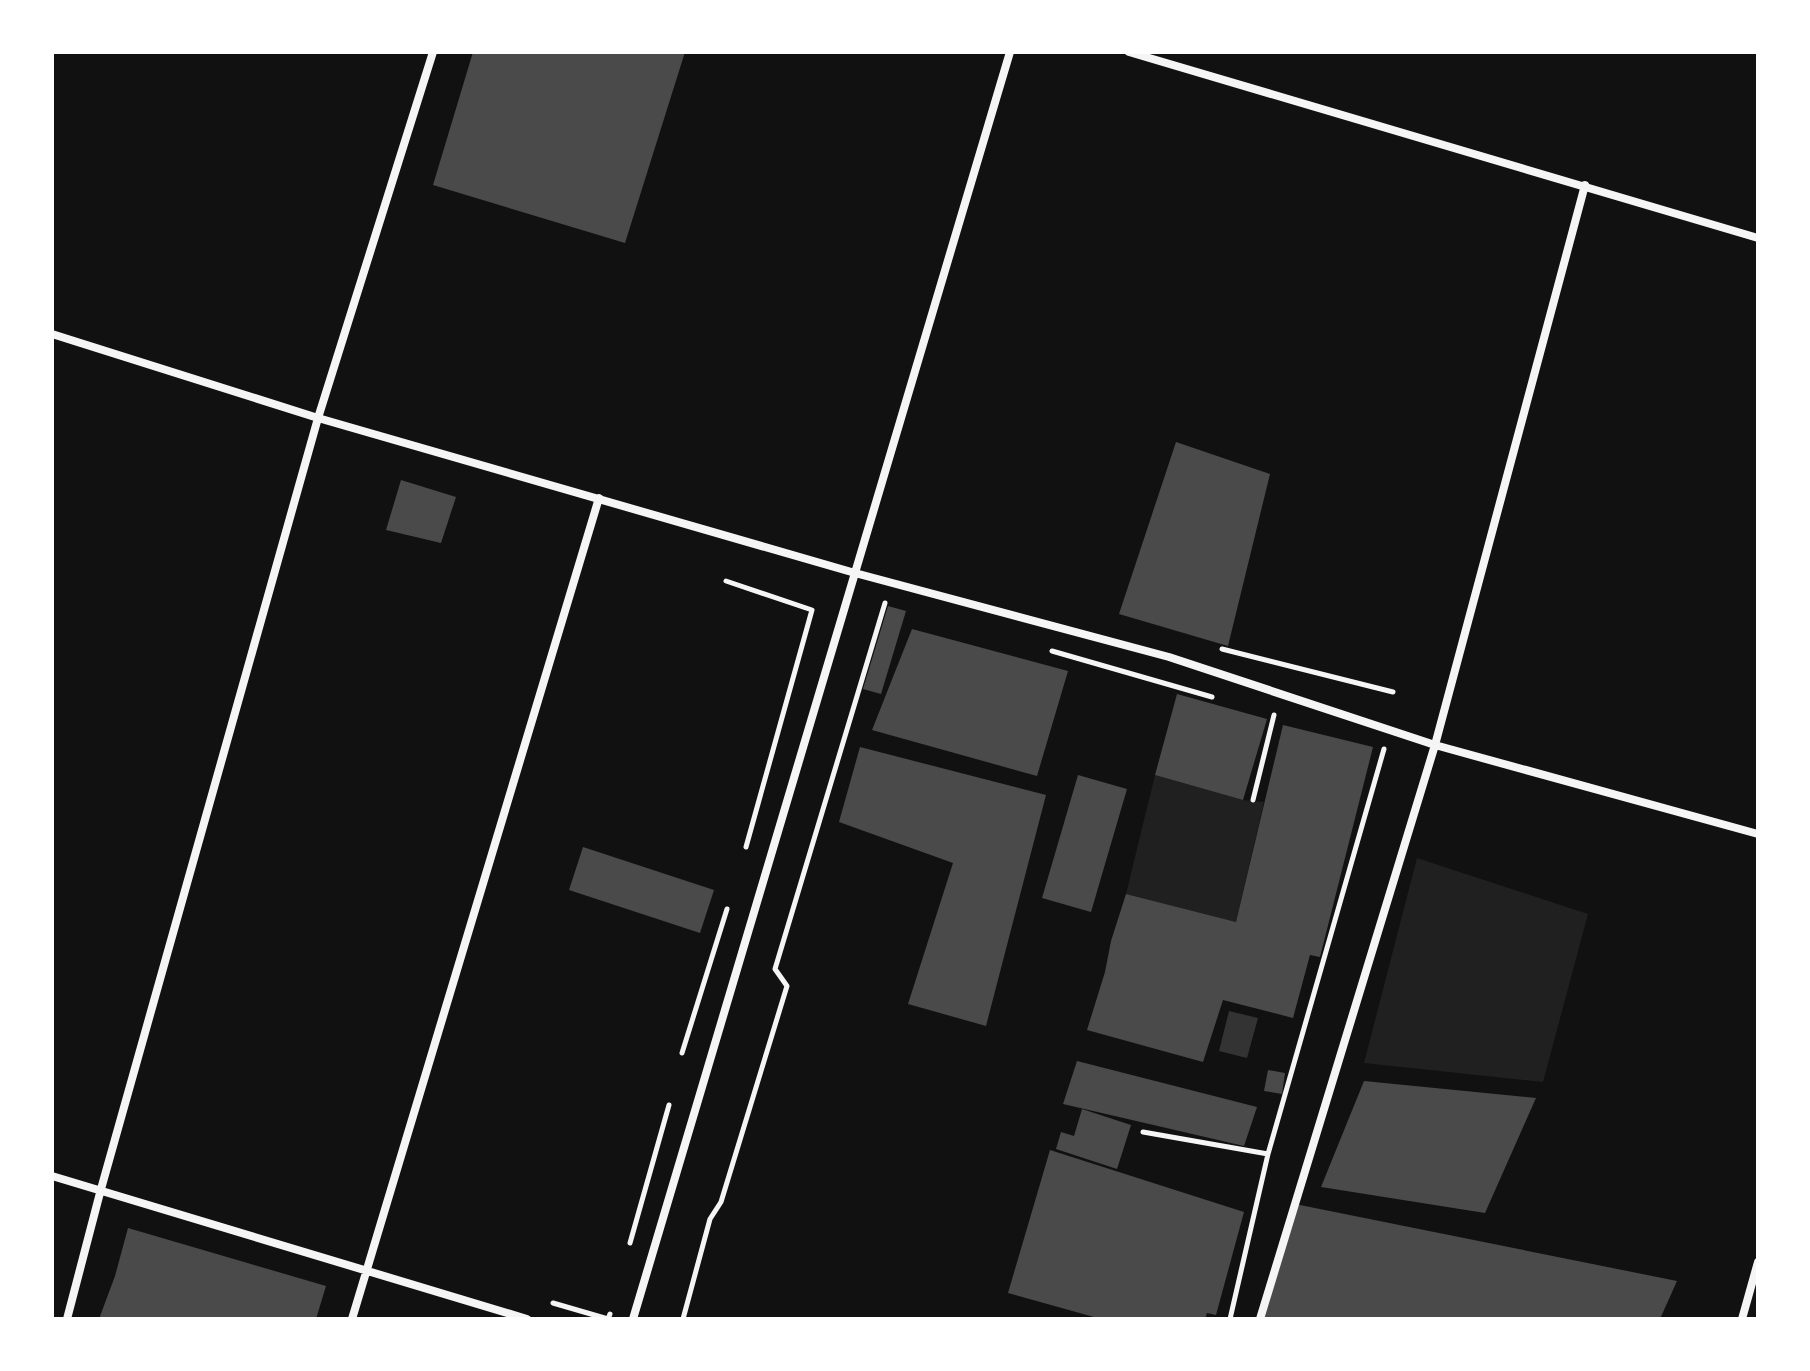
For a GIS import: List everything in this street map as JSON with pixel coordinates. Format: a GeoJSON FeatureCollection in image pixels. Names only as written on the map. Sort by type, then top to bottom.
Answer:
{"type":"FeatureCollection","features":[{"type":"Feature","properties":{"kind":"street"},"geometry":{"type":"LineString","coordinates":[[67,1319],[318,418],[433,52]]}},
{"type":"Feature","properties":{"kind":"street"},"geometry":{"type":"LineString","coordinates":[[633,1319],[1010,52]]}},
{"type":"Feature","properties":{"kind":"street"},"geometry":{"type":"LineString","coordinates":[[1129,52],[1758,238]]}},
{"type":"Feature","properties":{"kind":"street"},"geometry":{"type":"LineString","coordinates":[[1260,1319],[1435,745],[1585,185]]}},
{"type":"Feature","properties":{"kind":"street"},"geometry":{"type":"LineString","coordinates":[[52,334],[318,418],[855,573],[1169,657],[1435,745],[1758,834]]}},
{"type":"Feature","properties":{"kind":"street"},"geometry":{"type":"LineString","coordinates":[[352,1319],[599,498]]}},
{"type":"Feature","properties":{"kind":"street"},"geometry":{"type":"LineString","coordinates":[[52,1176],[527,1319]]}},
{"type":"Feature","properties":{"kind":"street"},"geometry":{"type":"LineString","coordinates":[[1742,1319],[1758,1262]]}},
{"type":"Feature","properties":{"kind":"path"},"geometry":{"type":"LineString","coordinates":[[726,581],[812,610],[746,847]]}},
{"type":"Feature","properties":{"kind":"path"},"geometry":{"type":"LineString","coordinates":[[683,1319],[710,1219],[721,1202],[787,986],[775,969],[885,603],[900,607]]}},
{"type":"Feature","properties":{"kind":"path"},"geometry":{"type":"LineString","coordinates":[[1037,647],[1219,699]]}},
{"type":"Feature","properties":{"kind":"path"},"geometry":{"type":"LineString","coordinates":[[1261,711],[1288,719]]}},
{"type":"Feature","properties":{"kind":"path"},"geometry":{"type":"LineString","coordinates":[[1253,800],[1274,715]]}},
{"type":"Feature","properties":{"kind":"path"},"geometry":{"type":"LineString","coordinates":[[1230,1319],[1268,1154],[1385,747],[1371,743]]}},
{"type":"Feature","properties":{"kind":"path"},"geometry":{"type":"LineString","coordinates":[[682,1053],[727,909]]}},
{"type":"Feature","properties":{"kind":"path"},"geometry":{"type":"LineString","coordinates":[[626,1258],[669,1105]]}},
{"type":"Feature","properties":{"kind":"path"},"geometry":{"type":"LineString","coordinates":[[1143,1132],[1268,1154]]}},
{"type":"Feature","properties":{"kind":"path"},"geometry":{"type":"LineString","coordinates":[[553,1303],[608,1319],[613,1303]]}},
{"type":"Feature","properties":{"kind":"shaded area"},"geometry":{"type":"Polygon","coordinates":[[[1155,775],[1243,800],[1264,802],[1236,922],[1126,894],[1155,775]]]}},
{"type":"Feature","properties":{"kind":"shaded area"},"geometry":{"type":"Polygon","coordinates":[[[1417,858],[1588,914],[1543,1082],[1364,1063],[1417,858]]]}},
{"type":"Feature","properties":{"kind":"shaded area"},"geometry":{"type":"Polygon","coordinates":[[[1229,1011],[1258,1018],[1247,1058],[1219,1051],[1229,1011]]]}},
{"type":"Feature","properties":{"kind":"building"},"geometry":{"type":"Polygon","coordinates":[[[473,52],[685,52],[625,243],[433,185],[473,52]]]}},
{"type":"Feature","properties":{"kind":"building"},"geometry":{"type":"Polygon","coordinates":[[[1176,442],[1270,474],[1228,646],[1119,614],[1176,442]]]}},
{"type":"Feature","properties":{"kind":"building"},"geometry":{"type":"Polygon","coordinates":[[[401,480],[456,497],[441,543],[386,530],[401,480]]]}},
{"type":"Feature","properties":{"kind":"building"},"geometry":{"type":"Polygon","coordinates":[[[888,606],[906,611],[881,694],[863,689],[888,606]]]}},
{"type":"Feature","properties":{"kind":"building"},"geometry":{"type":"Polygon","coordinates":[[[912,629],[1068,671],[1037,776],[872,730],[912,629]]]}},
{"type":"Feature","properties":{"kind":"building"},"geometry":{"type":"Polygon","coordinates":[[[1177,694],[1267,719],[1243,800],[1155,775],[1177,694]]]}},
{"type":"Feature","properties":{"kind":"building"},"geometry":{"type":"Polygon","coordinates":[[[1283,725],[1373,747],[1320,957],[1310,955],[1293,1018],[1223,1000],[1203,1062],[1087,1030],[1126,894],[1236,922],[1283,725]]]}},
{"type":"Feature","properties":{"kind":"building"},"geometry":{"type":"Polygon","coordinates":[[[860,747],[1046,795],[986,1026],[908,1004],[953,863],[839,822],[860,747]]]}},
{"type":"Feature","properties":{"kind":"building"},"geometry":{"type":"Polygon","coordinates":[[[1078,775],[1127,789],[1091,912],[1042,898],[1078,775]]]}},
{"type":"Feature","properties":{"kind":"building"},"geometry":{"type":"Polygon","coordinates":[[[583,847],[714,890],[700,933],[569,890],[583,847]]]}},
{"type":"Feature","properties":{"kind":"building"},"geometry":{"type":"Polygon","coordinates":[[[1077,1061],[1257,1107],[1244,1146],[1063,1104],[1077,1061]]]}},
{"type":"Feature","properties":{"kind":"building"},"geometry":{"type":"Polygon","coordinates":[[[1268,1070],[1285,1073],[1282,1094],[1264,1091],[1268,1070]]]}},
{"type":"Feature","properties":{"kind":"building"},"geometry":{"type":"Polygon","coordinates":[[[1364,1081],[1536,1098],[1485,1213],[1321,1187],[1364,1081]]]}},
{"type":"Feature","properties":{"kind":"building"},"geometry":{"type":"Polygon","coordinates":[[[1082,1109],[1131,1125],[1117,1169],[1056,1149],[1061,1132],[1074,1136],[1082,1109]]]}},
{"type":"Feature","properties":{"kind":"building"},"geometry":{"type":"Polygon","coordinates":[[[1050,1150],[1244,1212],[1216,1315],[1207,1313],[1205,1319],[1101,1319],[1008,1293],[1050,1150]]]}},
{"type":"Feature","properties":{"kind":"building"},"geometry":{"type":"Polygon","coordinates":[[[1295,1204],[1677,1281],[1660,1319],[1260,1319],[1295,1204]]]}},
{"type":"Feature","properties":{"kind":"building"},"geometry":{"type":"Polygon","coordinates":[[[128,1228],[326,1286],[316,1319],[99,1319],[128,1228]]]}}]}
